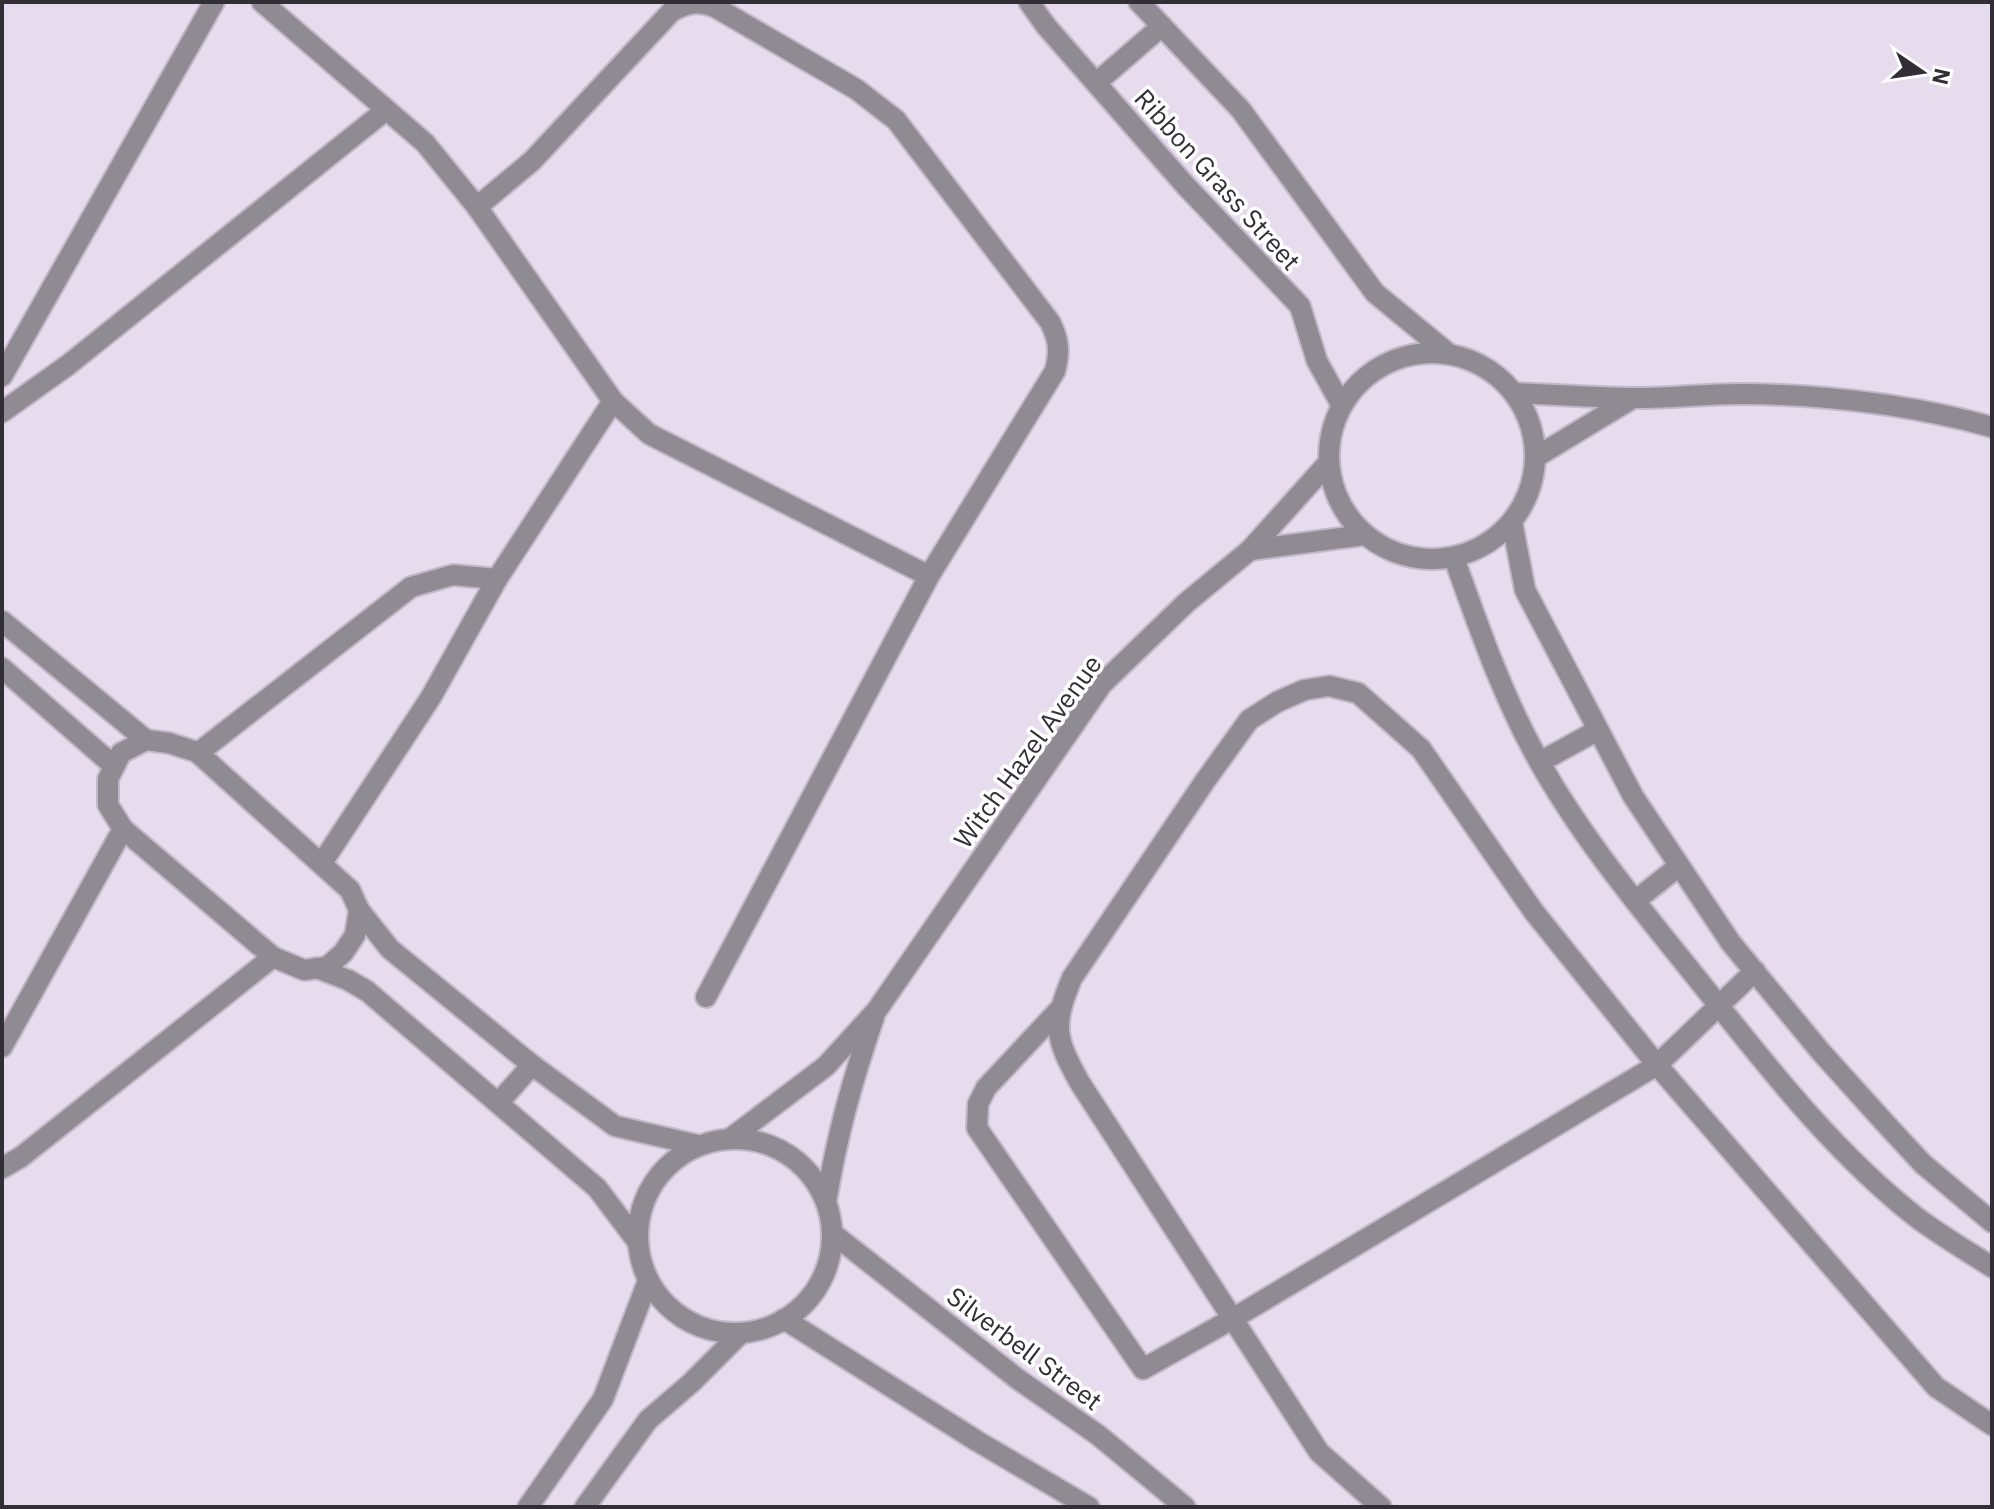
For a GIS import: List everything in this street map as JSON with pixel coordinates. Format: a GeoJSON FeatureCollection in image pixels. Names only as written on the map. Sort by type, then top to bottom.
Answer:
{"type":"FeatureCollection","features":[{"type":"Feature","properties":{"kind":"street"},"geometry":{"type":"LineString","coordinates":[[2,376],[214,2]]}},
{"type":"Feature","properties":{"kind":"street"},"geometry":{"type":"LineString","coordinates":[[262,2],[425,143],[477,207],[613,401],[649,434],[929,576]]}},
{"type":"Feature","properties":{"kind":"street","name":"Ribbon Grass Street"},"geometry":{"type":"LineString","coordinates":[[1029,2],[1185,185],[1300,306],[1317,361],[1342,406]]}},
{"type":"Feature","properties":{"kind":"street","name":"Ribbon Grass Street"},"geometry":{"type":"LineString","coordinates":[[1139,2],[1241,110],[1375,293],[1449,354]]}},
{"type":"Feature","properties":{"kind":"street"},"geometry":{"type":"LineString","coordinates":[[477,207],[532,161],[671,12],[684,4],[702,3],[715,7],[880,105],[896,120],[1050,322],[1057,336],[1060,352],[1055,371],[929,576],[706,997]]}},
{"type":"Feature","properties":{"kind":"street"},"geometry":{"type":"LineString","coordinates":[[1096,83],[1162,26]]}},
{"type":"Feature","properties":{"kind":"street"},"geometry":{"type":"LineString","coordinates":[[2,412],[68,365],[386,110]]}},
{"type":"Feature","properties":{"kind":"street"},"geometry":{"type":"LineString","coordinates":[[1417,354],[1449,354],[1474,361],[1497,375],[1514,393],[1534,434],[1536,457],[1533,480],[1525,502],[1512,522],[1487,545],[1454,558],[1422,560],[1391,552],[1364,535],[1346,513],[1334,489],[1329,462],[1332,433],[1342,406],[1361,381],[1388,363],[1417,354]]}},
{"type":"Feature","properties":{"kind":"street"},"geometry":{"type":"LineString","coordinates":[[1514,393],[1633,398],[1797,395],[1941,413],[1992,427]]}},
{"type":"Feature","properties":{"kind":"street"},"geometry":{"type":"LineString","coordinates":[[1536,457],[1633,398]]}},
{"type":"Feature","properties":{"kind":"street"},"geometry":{"type":"LineString","coordinates":[[322,863],[431,697],[497,579],[613,401]]}},
{"type":"Feature","properties":{"kind":"street","name":"Witch Hazel Avenue"},"geometry":{"type":"LineString","coordinates":[[731,1138],[826,1066],[877,1010],[1102,684],[1186,603],[1250,550],[1329,462]]}},
{"type":"Feature","properties":{"kind":"street"},"geometry":{"type":"LineString","coordinates":[[1512,522],[1525,590],[1633,796],[1731,943],[1821,1052],[1895,1134],[1954,1192],[1992,1222]]}},
{"type":"Feature","properties":{"kind":"street"},"geometry":{"type":"LineString","coordinates":[[1250,550],[1364,535]]}},
{"type":"Feature","properties":{"kind":"street"},"geometry":{"type":"LineString","coordinates":[[1454,558],[1490,658],[1540,762],[1583,831],[1635,901],[1787,1090],[1866,1173],[1917,1218],[1992,1267]]}},
{"type":"Feature","properties":{"kind":"street"},"geometry":{"type":"LineString","coordinates":[[198,753],[411,587],[453,575],[497,579]]}},
{"type":"Feature","properties":{"kind":"street"},"geometry":{"type":"LineString","coordinates":[[2,621],[146,740],[169,743],[198,753],[350,890],[359,910],[390,949],[532,1065],[615,1126],[697,1145]]}},
{"type":"Feature","properties":{"kind":"street"},"geometry":{"type":"LineString","coordinates":[[2,668],[114,766]]}},
{"type":"Feature","properties":{"kind":"street"},"geometry":{"type":"LineString","coordinates":[[1755,971],[1657,1065],[1234,1318],[1143,1369],[977,1128],[978,1104],[986,1088],[1058,1011],[1072,978],[1249,720],[1304,690],[1329,686],[1358,693],[1421,749],[1534,912],[1657,1065],[1936,1387],[1992,1425]]}},
{"type":"Feature","properties":{"kind":"street"},"geometry":{"type":"LineString","coordinates":[[1540,762],[1598,730]]}},
{"type":"Feature","properties":{"kind":"street"},"geometry":{"type":"LineString","coordinates":[[146,740],[121,753],[108,779],[108,805],[123,829],[273,957],[304,970],[327,967],[343,953],[355,935],[359,910]]}},
{"type":"Feature","properties":{"kind":"street"},"geometry":{"type":"LineString","coordinates":[[2,1047],[123,829]]}},
{"type":"Feature","properties":{"kind":"street"},"geometry":{"type":"LineString","coordinates":[[1635,901],[1679,866]]}},
{"type":"Feature","properties":{"kind":"street"},"geometry":{"type":"LineString","coordinates":[[2,1168],[21,1157],[273,957]]}},
{"type":"Feature","properties":{"kind":"street"},"geometry":{"type":"LineString","coordinates":[[317,968],[367,991],[499,1102],[597,1188],[637,1241]]}},
{"type":"Feature","properties":{"kind":"street","name":"Witch Hazel Avenue"},"geometry":{"type":"LineString","coordinates":[[826,1202],[846,1100],[877,1010]]}},
{"type":"Feature","properties":{"kind":"street"},"geometry":{"type":"LineString","coordinates":[[1058,1011],[1059,1035],[1065,1055],[1080,1083],[1319,1452],[1381,1507]]}},
{"type":"Feature","properties":{"kind":"street"},"geometry":{"type":"LineString","coordinates":[[499,1102],[532,1065]]}},
{"type":"Feature","properties":{"kind":"street"},"geometry":{"type":"LineString","coordinates":[[731,1138],[761,1141],[789,1154],[812,1175],[826,1202],[832,1233],[831,1253],[814,1291],[801,1307],[763,1329],[741,1333],[712,1331],[687,1321],[665,1303],[648,1281],[640,1261],[637,1241],[640,1211],[653,1183],[672,1161],[697,1145],[731,1138]]}},
{"type":"Feature","properties":{"kind":"street","name":"Silverbell Street"},"geometry":{"type":"LineString","coordinates":[[832,1233],[1019,1380],[1098,1435],[1185,1507]]}},
{"type":"Feature","properties":{"kind":"street"},"geometry":{"type":"LineString","coordinates":[[528,1507],[603,1399],[648,1281]]}},
{"type":"Feature","properties":{"kind":"street"},"geometry":{"type":"LineString","coordinates":[[784,1319],[977,1441],[1089,1507]]}},
{"type":"Feature","properties":{"kind":"street"},"geometry":{"type":"LineString","coordinates":[[585,1507],[648,1420],[741,1333]]}}]}
